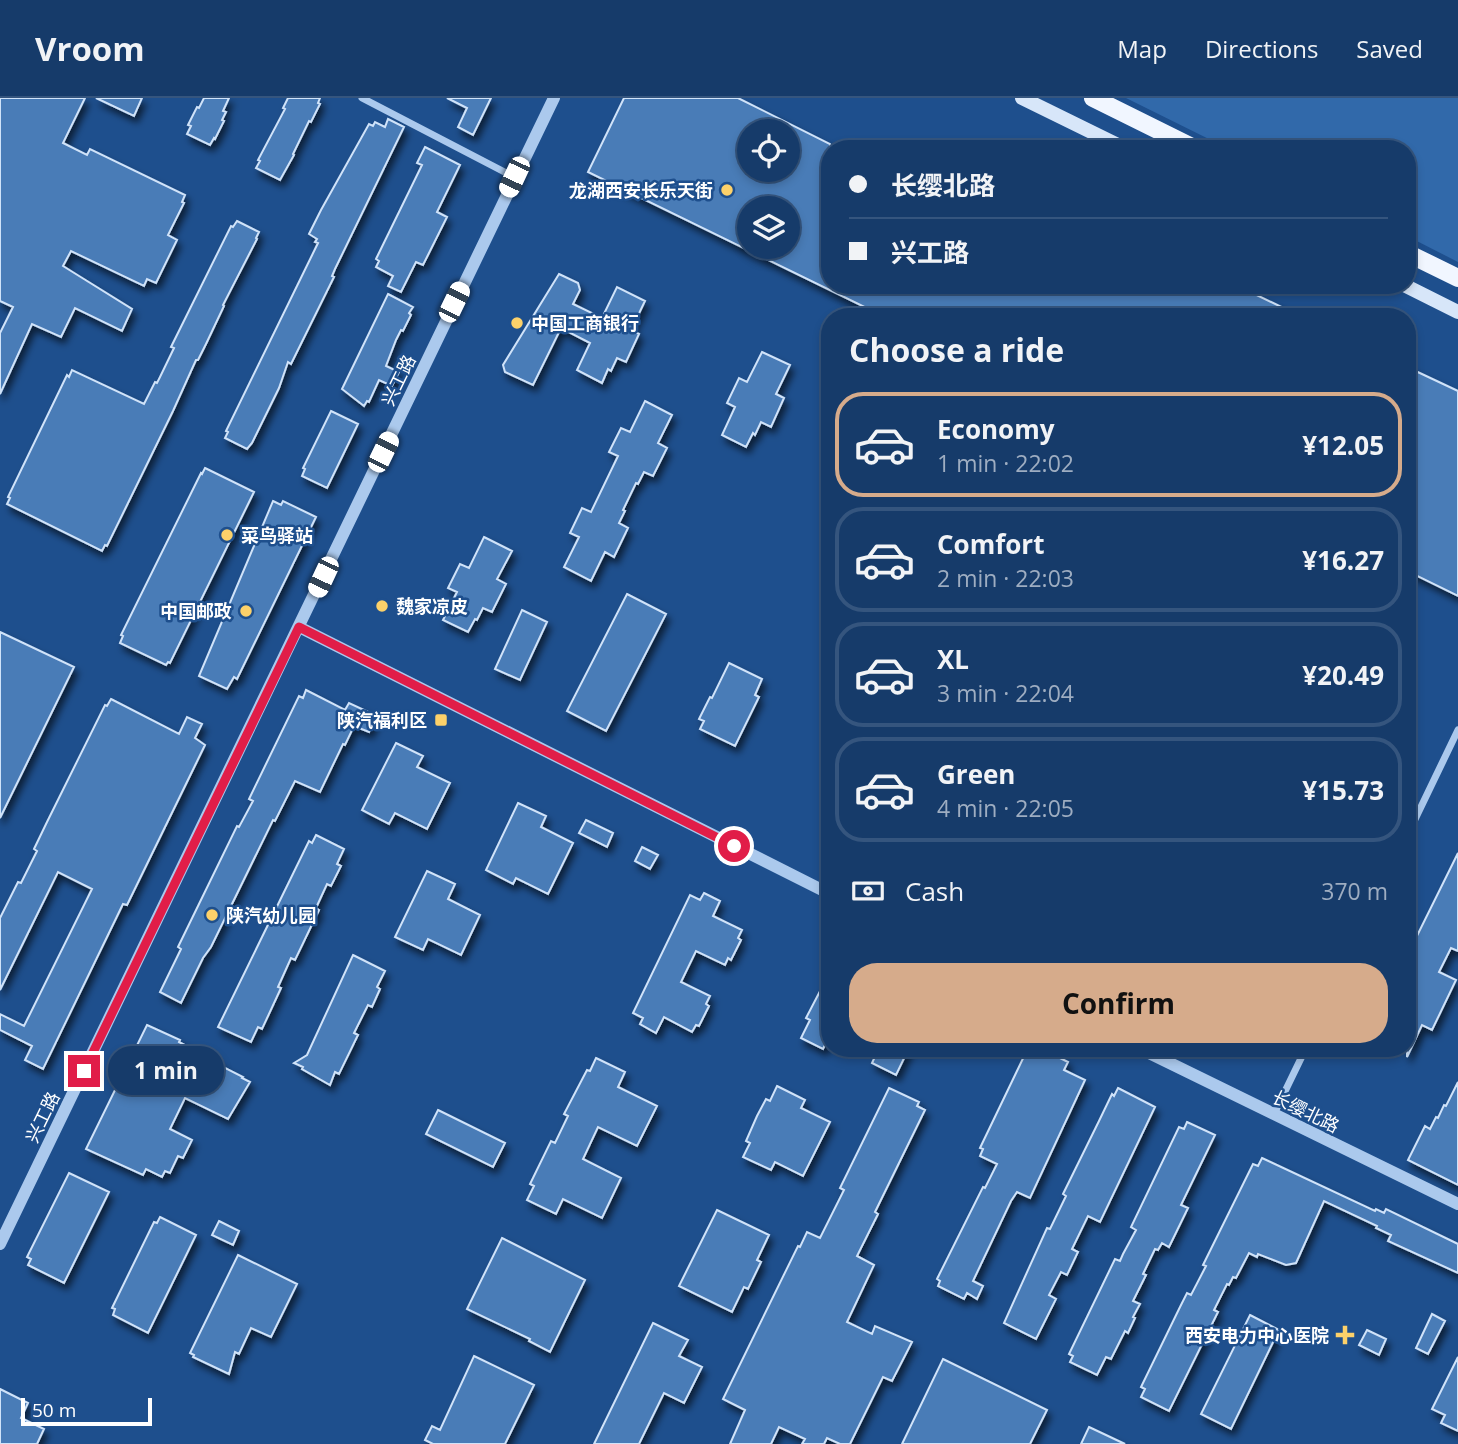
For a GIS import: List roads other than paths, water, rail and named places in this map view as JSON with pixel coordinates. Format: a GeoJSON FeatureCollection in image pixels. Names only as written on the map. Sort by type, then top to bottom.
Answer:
{"type":"FeatureCollection","features":[{"type":"Feature","properties":{"kind":"main road"},"geometry":{"type":"LineString","coordinates":[[1022,98],[1108,140]]}},
{"type":"Feature","properties":{"kind":"main road"},"geometry":{"type":"LineString","coordinates":[[1093,98],[1178,140]]}},
{"type":"Feature","properties":{"kind":"main road"},"geometry":{"type":"LineString","coordinates":[[1416,257],[1458,278]]}},
{"type":"Feature","properties":{"kind":"main road"},"geometry":{"type":"LineString","coordinates":[[1416,291],[1455,309]]}},
{"type":"Feature","properties":{"kind":"street"},"geometry":{"type":"LineString","coordinates":[[362,98],[514,177]]}},
{"type":"Feature","properties":{"kind":"street","name":"兴工路"},"geometry":{"type":"LineString","coordinates":[[0,1244],[554,98]]}},
{"type":"Feature","properties":{"kind":"street"},"geometry":{"type":"LineString","coordinates":[[299,627],[821,889]]}},
{"type":"Feature","properties":{"kind":"street"},"geometry":{"type":"LineString","coordinates":[[1416,817],[1458,730]]}},
{"type":"Feature","properties":{"kind":"street","name":"长缨北路"},"geometry":{"type":"LineString","coordinates":[[1157,1057],[1458,1205]]}},
{"type":"Feature","properties":{"kind":"street"},"geometry":{"type":"LineString","coordinates":[[1274,1114],[1302,1057]]}},
{"type":"Feature","properties":{"kind":"place","name":"龙湖西安长乐天街"},"geometry":{"type":"Point","coordinates":[727,190]}},
{"type":"Feature","properties":{"kind":"place","name":"中国工商银行"},"geometry":{"type":"Point","coordinates":[517,323]}},
{"type":"Feature","properties":{"kind":"place","name":"菜鸟驿站"},"geometry":{"type":"Point","coordinates":[227,535]}},
{"type":"Feature","properties":{"kind":"place","name":"魏家凉皮"},"geometry":{"type":"Point","coordinates":[382,606]}},
{"type":"Feature","properties":{"kind":"place","name":"中国邮政"},"geometry":{"type":"Point","coordinates":[246,611]}},
{"type":"Feature","properties":{"kind":"place","name":"陕汽福利区"},"geometry":{"type":"Point","coordinates":[441,720]}},
{"type":"Feature","properties":{"kind":"place","name":"陕汽幼儿园"},"geometry":{"type":"Point","coordinates":[212,915]}},
{"type":"Feature","properties":{"kind":"place","name":"西安电力中心医院"},"geometry":{"type":"Point","coordinates":[1345,1335]}}]}
